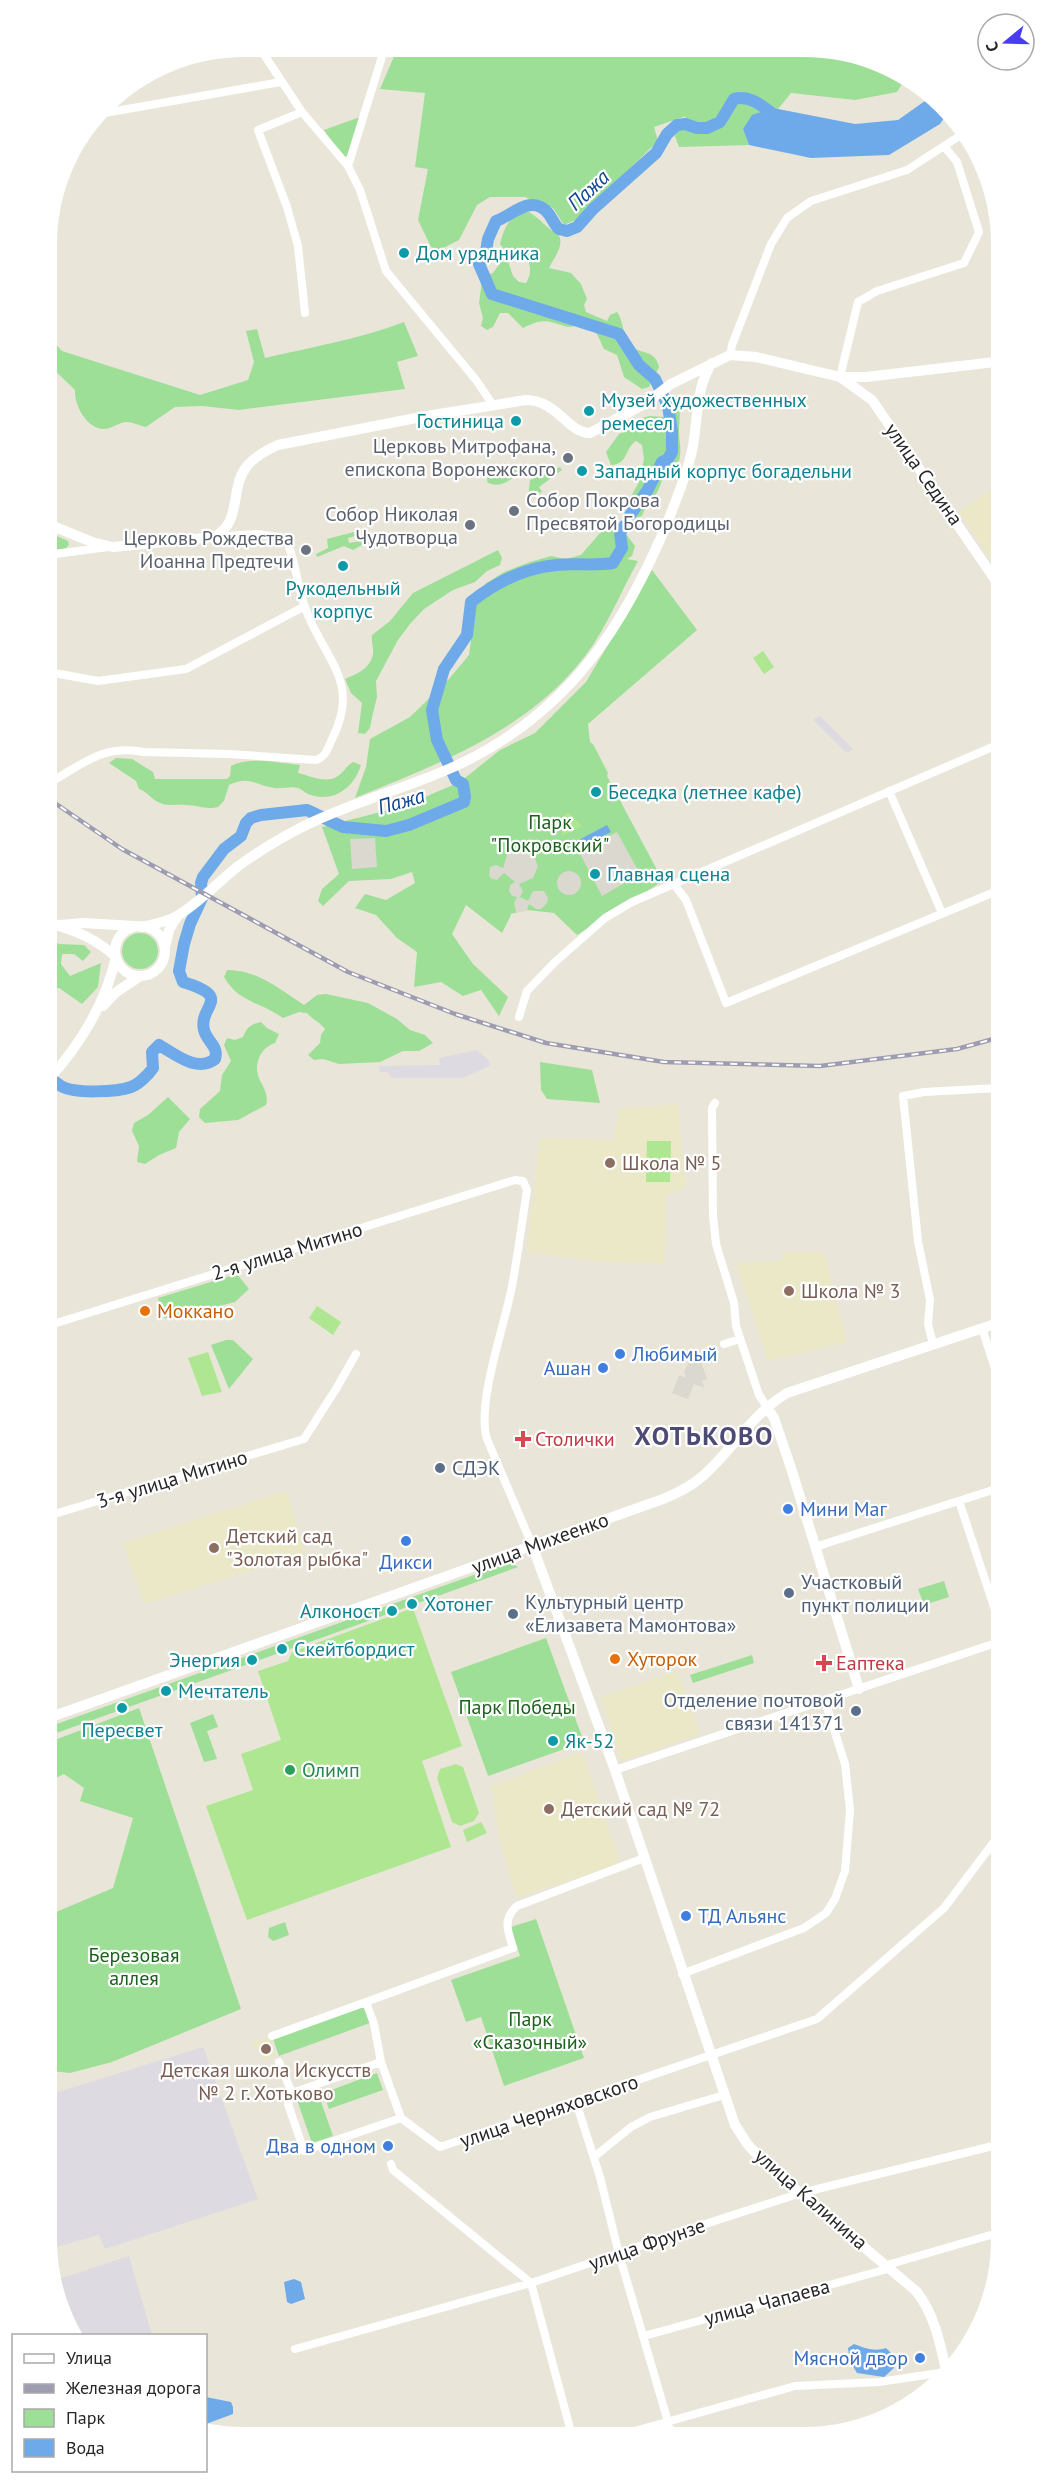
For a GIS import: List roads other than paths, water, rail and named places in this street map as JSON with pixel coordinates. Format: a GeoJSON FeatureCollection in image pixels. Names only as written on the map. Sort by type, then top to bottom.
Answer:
{"type":"FeatureCollection","features":[{"type":"Feature","properties":{"kind":"street"},"geometry":{"type":"LineString","coordinates":[[265,57],[302,112],[348,166],[360,190],[386,271],[476,380],[493,405]]}},
{"type":"Feature","properties":{"kind":"street"},"geometry":{"type":"LineString","coordinates":[[348,166],[382,57]]}},
{"type":"Feature","properties":{"kind":"street"},"geometry":{"type":"LineString","coordinates":[[112,112],[281,82]]}},
{"type":"Feature","properties":{"kind":"street"},"geometry":{"type":"LineString","coordinates":[[302,112],[258,130],[287,207],[297,246],[304,313]]}},
{"type":"Feature","properties":{"kind":"street"},"geometry":{"type":"LineString","coordinates":[[730,355],[771,244],[787,218],[811,201],[907,170],[957,137]]}},
{"type":"Feature","properties":{"kind":"street"},"geometry":{"type":"LineString","coordinates":[[840,377],[858,302],[877,291],[964,263],[979,232],[957,162],[944,146]]}},
{"type":"Feature","properties":{"kind":"street"},"geometry":{"type":"LineString","coordinates":[[214,537],[225,530],[233,515],[243,472],[254,459],[269,449],[303,439],[526,400],[543,402],[580,432],[586,433],[594,431],[648,401],[671,384],[730,355],[756,357],[840,377],[866,377],[991,362]]}},
{"type":"Feature","properties":{"kind":"street"},"geometry":{"type":"LineString","coordinates":[[96,1013],[116,993],[141,976],[155,971],[160,965],[169,930],[177,917],[235,869],[275,841],[343,809],[462,763],[510,737],[531,722],[565,691],[595,656],[645,569],[670,514],[692,451],[702,392],[712,363]]}},
{"type":"Feature","properties":{"kind":"street","name":"улица Седина"},"geometry":{"type":"LineString","coordinates":[[840,377],[872,400],[991,574]]}},
{"type":"Feature","properties":{"kind":"street"},"geometry":{"type":"LineString","coordinates":[[671,384],[693,384],[702,392]]}},
{"type":"Feature","properties":{"kind":"street"},"geometry":{"type":"LineString","coordinates":[[57,528],[112,547]]}},
{"type":"Feature","properties":{"kind":"street"},"geometry":{"type":"LineString","coordinates":[[57,554],[214,537],[261,534],[280,538],[288,544],[304,606],[339,676],[344,707],[340,724],[321,758],[316,760],[114,751],[101,753],[57,779]]}},
{"type":"Feature","properties":{"kind":"street"},"geometry":{"type":"LineString","coordinates":[[69,552],[75,549],[78,543],[77,536]]}},
{"type":"Feature","properties":{"kind":"street"},"geometry":{"type":"LineString","coordinates":[[57,674],[98,681],[186,669],[304,606]]}},
{"type":"Feature","properties":{"kind":"street"},"geometry":{"type":"LineString","coordinates":[[519,1017],[526,991],[605,918],[632,902],[991,748]]}},
{"type":"Feature","properties":{"kind":"street"},"geometry":{"type":"LineString","coordinates":[[889,791],[942,913]]}},
{"type":"Feature","properties":{"kind":"street"},"geometry":{"type":"LineString","coordinates":[[673,883],[686,900],[726,1003],[991,893]]}},
{"type":"Feature","properties":{"kind":"street"},"geometry":{"type":"LineString","coordinates":[[57,1068],[96,1013],[111,981],[116,957],[115,950],[120,936],[125,931],[140,926],[177,917]]}},
{"type":"Feature","properties":{"kind":"street"},"geometry":{"type":"LineString","coordinates":[[57,926],[83,923],[140,926],[158,934],[165,950]]}},
{"type":"Feature","properties":{"kind":"street"},"geometry":{"type":"LineString","coordinates":[[57,927],[84,933],[116,957],[125,971],[141,976]]}},
{"type":"Feature","properties":{"kind":"street"},"geometry":{"type":"LineString","coordinates":[[57,1063],[64,1058]]}},
{"type":"Feature","properties":{"kind":"street"},"geometry":{"type":"LineString","coordinates":[[933,1344],[928,1324],[930,1300],[918,1241],[903,1096],[924,1092],[991,1088]]}},
{"type":"Feature","properties":{"kind":"street"},"geometry":{"type":"LineString","coordinates":[[715,1103],[712,1108],[713,1216],[716,1244],[734,1303],[740,1339],[759,1395],[768,1407],[777,1428],[859,1689]]}},
{"type":"Feature","properties":{"kind":"street","name":"2-я улица Митино"},"geometry":{"type":"LineString","coordinates":[[57,1323],[515,1180],[523,1181],[527,1190],[513,1285],[489,1385],[484,1431],[532,1545]]}},
{"type":"Feature","properties":{"kind":"street","name":"улица Михеенко"},"geometry":{"type":"LineString","coordinates":[[57,1715],[663,1499],[688,1487],[710,1469],[768,1407],[788,1394],[991,1325]]}},
{"type":"Feature","properties":{"kind":"street"},"geometry":{"type":"LineString","coordinates":[[982,1328],[991,1356]]}},
{"type":"Feature","properties":{"kind":"street"},"geometry":{"type":"LineString","coordinates":[[724,1344],[740,1339]]}},
{"type":"Feature","properties":{"kind":"street","name":"3-я улица Митино"},"geometry":{"type":"LineString","coordinates":[[57,1513],[293,1442],[306,1436],[356,1354]]}},
{"type":"Feature","properties":{"kind":"street"},"geometry":{"type":"LineString","coordinates":[[815,1547],[991,1491]]}},
{"type":"Feature","properties":{"kind":"street"},"geometry":{"type":"LineString","coordinates":[[959,1501],[991,1598]]}},
{"type":"Feature","properties":{"kind":"street","name":"улица Калинина"},"geometry":{"type":"LineString","coordinates":[[532,1545],[615,1770],[710,2057],[735,2125],[748,2145],[770,2168],[889,2266],[924,2301],[933,2321],[944,2364]]}},
{"type":"Feature","properties":{"kind":"street"},"geometry":{"type":"LineString","coordinates":[[615,1770],[991,1645]]}},
{"type":"Feature","properties":{"kind":"street"},"geometry":{"type":"LineString","coordinates":[[682,1974],[804,1928],[826,1913],[835,1899],[845,1871],[850,1810],[845,1764],[825,1701]]}},
{"type":"Feature","properties":{"kind":"street","name":"улица Черняховского"},"geometry":{"type":"LineString","coordinates":[[401,2118],[440,2147],[817,2019],[944,1908],[991,1846]]}},
{"type":"Feature","properties":{"kind":"street"},"geometry":{"type":"LineString","coordinates":[[272,2036],[513,1948],[507,1921],[509,1914],[518,1906],[644,1858]]}},
{"type":"Feature","properties":{"kind":"street"},"geometry":{"type":"LineString","coordinates":[[279,2062],[292,2093],[288,2104],[304,2151],[401,2118],[381,2062],[374,2024],[366,2002]]}},
{"type":"Feature","properties":{"kind":"street"},"geometry":{"type":"LineString","coordinates":[[292,2093],[381,2062]]}},
{"type":"Feature","properties":{"kind":"street"},"geometry":{"type":"LineString","coordinates":[[594,2157],[631,2127],[650,2117],[724,2095]]}},
{"type":"Feature","properties":{"kind":"street"},"geometry":{"type":"LineString","coordinates":[[576,2102],[594,2157],[619,2254],[670,2427]]}},
{"type":"Feature","properties":{"kind":"street","name":"улица Фрунзе"},"geometry":{"type":"LineString","coordinates":[[295,2349],[531,2283],[801,2193],[991,2146]]}},
{"type":"Feature","properties":{"kind":"street"},"geometry":{"type":"LineString","coordinates":[[391,2164],[393,2170],[531,2283],[570,2427]]}},
{"type":"Feature","properties":{"kind":"street","name":"улица Чапаева"},"geometry":{"type":"LineString","coordinates":[[644,2336],[991,2235]]}},
{"type":"Feature","properties":{"kind":"street"},"geometry":{"type":"LineString","coordinates":[[650,2427],[795,2386],[879,2382],[932,2376]]}},
{"type":"Feature","properties":{"kind":"water"},"geometry":{"type":"Polygon","coordinates":[[[924,102],[943,120],[940,124],[889,155],[811,158],[749,145],[743,129],[752,115],[773,108],[855,124],[898,120],[924,102]]]}},
{"type":"Feature","properties":{"kind":"water"},"geometry":{"type":"Polygon","coordinates":[[[607,825],[611,832],[575,850],[573,843],[607,825]]]}},
{"type":"Feature","properties":{"kind":"water"},"geometry":{"type":"Polygon","coordinates":[[[294,2279],[301,2282],[305,2299],[291,2304],[287,2302],[284,2282],[294,2279]]]}},
{"type":"Feature","properties":{"kind":"water"},"geometry":{"type":"Polygon","coordinates":[[[854,2344],[874,2350],[886,2348],[894,2356],[894,2368],[884,2377],[857,2373],[850,2361],[848,2348],[854,2344]]]}},
{"type":"Feature","properties":{"kind":"water"},"geometry":{"type":"Polygon","coordinates":[[[207,2397],[231,2402],[233,2414],[207,2423],[207,2397]]]}},
{"type":"Feature","properties":{"kind":"waterway","name":"Пажа"},"geometry":{"type":"LineString","coordinates":[[630,515],[647,491],[662,462],[668,459],[672,452],[672,431],[668,406],[655,379],[639,365],[619,334],[492,294],[479,264],[485,258],[488,239],[496,221],[528,205],[542,207],[559,229],[567,231],[577,227],[593,209],[656,153],[667,134],[677,125],[707,128],[720,122],[734,99],[752,100],[779,119]]}},
{"type":"Feature","properties":{"kind":"waterway","name":"Пажа"},"geometry":{"type":"LineString","coordinates":[[57,1083],[67,1089],[96,1091],[125,1089],[134,1086],[153,1068],[152,1052],[159,1045],[186,1061],[201,1064],[215,1059],[214,1047],[204,1030],[204,1021],[211,998],[199,988],[183,982],[179,971],[190,924],[202,898],[203,877],[224,849],[241,836],[246,823],[251,818],[261,815],[307,810],[343,827],[386,831],[409,825],[464,802],[463,784],[456,780],[437,740],[432,710],[444,669],[467,635],[471,602],[500,583],[533,569],[556,565],[613,563],[622,548],[620,533],[624,526]]}},
{"type":"Feature","properties":{"kind":"railway"},"geometry":{"type":"LineString","coordinates":[[57,804],[122,849],[348,972],[455,1014],[546,1043],[664,1062],[820,1066],[957,1049],[991,1040]]}},
{"type":"Feature","properties":{"kind":"place","name":"Дом урядника"},"geometry":{"type":"Point","coordinates":[404,253]}},
{"type":"Feature","properties":{"kind":"place","name":"Музей художественных ремесел"},"geometry":{"type":"Point","coordinates":[589,411]}},
{"type":"Feature","properties":{"kind":"place","name":"Гостиница"},"geometry":{"type":"Point","coordinates":[516,421]}},
{"type":"Feature","properties":{"kind":"place","name":"Церковь Митрофана, епископа Воронежского"},"geometry":{"type":"Point","coordinates":[568,458]}},
{"type":"Feature","properties":{"kind":"place","name":"Западный корпус богадельни"},"geometry":{"type":"Point","coordinates":[582,471]}},
{"type":"Feature","properties":{"kind":"place","name":"Собор Покрова Пресвятой Богородицы"},"geometry":{"type":"Point","coordinates":[514,511]}},
{"type":"Feature","properties":{"kind":"place","name":"Собор Николая Чудотворца"},"geometry":{"type":"Point","coordinates":[470,525]}},
{"type":"Feature","properties":{"kind":"place","name":"Церковь Рождества Иоанна Предтечи"},"geometry":{"type":"Point","coordinates":[306,550]}},
{"type":"Feature","properties":{"kind":"place","name":"Рукодельный корпус"},"geometry":{"type":"Point","coordinates":[343,566]}},
{"type":"Feature","properties":{"kind":"place","name":"Беседка (летнее кафе)"},"geometry":{"type":"Point","coordinates":[596,792]}},
{"type":"Feature","properties":{"kind":"place","name":"Главная сцена"},"geometry":{"type":"Point","coordinates":[595,874]}},
{"type":"Feature","properties":{"kind":"place","name":"Школа № 5"},"geometry":{"type":"Point","coordinates":[610,1163]}},
{"type":"Feature","properties":{"kind":"place","name":"Школа № 3"},"geometry":{"type":"Point","coordinates":[789,1291]}},
{"type":"Feature","properties":{"kind":"place","name":"Моккано"},"geometry":{"type":"Point","coordinates":[145,1311]}},
{"type":"Feature","properties":{"kind":"place","name":"Любимый"},"geometry":{"type":"Point","coordinates":[620,1354]}},
{"type":"Feature","properties":{"kind":"place","name":"Ашан"},"geometry":{"type":"Point","coordinates":[603,1368]}},
{"type":"Feature","properties":{"kind":"place","name":"Столички"},"geometry":{"type":"Point","coordinates":[523,1439]}},
{"type":"Feature","properties":{"kind":"place","name":"СДЭК"},"geometry":{"type":"Point","coordinates":[440,1468]}},
{"type":"Feature","properties":{"kind":"place","name":"Мини Маг"},"geometry":{"type":"Point","coordinates":[788,1509]}},
{"type":"Feature","properties":{"kind":"place","name":"Дикси"},"geometry":{"type":"Point","coordinates":[406,1541]}},
{"type":"Feature","properties":{"kind":"place","name":"Детский сад \"Золотая рыбка\""},"geometry":{"type":"Point","coordinates":[214,1548]}},
{"type":"Feature","properties":{"kind":"place","name":"Участковый пункт полиции"},"geometry":{"type":"Point","coordinates":[789,1593]}},
{"type":"Feature","properties":{"kind":"place","name":"Хотонег"},"geometry":{"type":"Point","coordinates":[412,1604]}},
{"type":"Feature","properties":{"kind":"place","name":"Алконост"},"geometry":{"type":"Point","coordinates":[392,1611]}},
{"type":"Feature","properties":{"kind":"place","name":"Культурный центр «Елизавета Мамонтова»"},"geometry":{"type":"Point","coordinates":[513,1614]}},
{"type":"Feature","properties":{"kind":"place","name":"Скейтбордист"},"geometry":{"type":"Point","coordinates":[282,1649]}},
{"type":"Feature","properties":{"kind":"place","name":"Хуторок"},"geometry":{"type":"Point","coordinates":[615,1659]}},
{"type":"Feature","properties":{"kind":"place","name":"Энергия"},"geometry":{"type":"Point","coordinates":[252,1660]}},
{"type":"Feature","properties":{"kind":"place","name":"Еаптека"},"geometry":{"type":"Point","coordinates":[824,1663]}},
{"type":"Feature","properties":{"kind":"place","name":"Мечтатель"},"geometry":{"type":"Point","coordinates":[166,1691]}},
{"type":"Feature","properties":{"kind":"place","name":"Пересвет"},"geometry":{"type":"Point","coordinates":[122,1708]}},
{"type":"Feature","properties":{"kind":"place","name":"Отделение почтовой связи 141371"},"geometry":{"type":"Point","coordinates":[856,1711]}},
{"type":"Feature","properties":{"kind":"place","name":"Як-52"},"geometry":{"type":"Point","coordinates":[553,1741]}},
{"type":"Feature","properties":{"kind":"place","name":"Олимп"},"geometry":{"type":"Point","coordinates":[290,1770]}},
{"type":"Feature","properties":{"kind":"place","name":"Детский сад № 72"},"geometry":{"type":"Point","coordinates":[549,1809]}},
{"type":"Feature","properties":{"kind":"place","name":"ТД Альянс"},"geometry":{"type":"Point","coordinates":[686,1916]}},
{"type":"Feature","properties":{"kind":"place","name":"Детская школа Искусств № 2 г. Хотьково"},"geometry":{"type":"Point","coordinates":[266,2049]}},
{"type":"Feature","properties":{"kind":"place","name":"Два в одном"},"geometry":{"type":"Point","coordinates":[388,2146]}},
{"type":"Feature","properties":{"kind":"place","name":"Мясной двор"},"geometry":{"type":"Point","coordinates":[920,2358]}},
{"type":"Feature","properties":{"kind":"district","name":"ХОТЬКОВО"},"geometry":{"type":"Point","coordinates":[704,1435]}},
{"type":"Feature","properties":{"kind":"park label","name":"Парк \"Покровский\""},"geometry":{"type":"Point","coordinates":[550,834]}},
{"type":"Feature","properties":{"kind":"park label","name":"Парк Победы"},"geometry":{"type":"Point","coordinates":[517,1707]}},
{"type":"Feature","properties":{"kind":"park label","name":"Березовая аллея"},"geometry":{"type":"Point","coordinates":[134,1966]}},
{"type":"Feature","properties":{"kind":"park label","name":"Парк «Сказочный»"},"geometry":{"type":"Point","coordinates":[530,2030]}}]}
